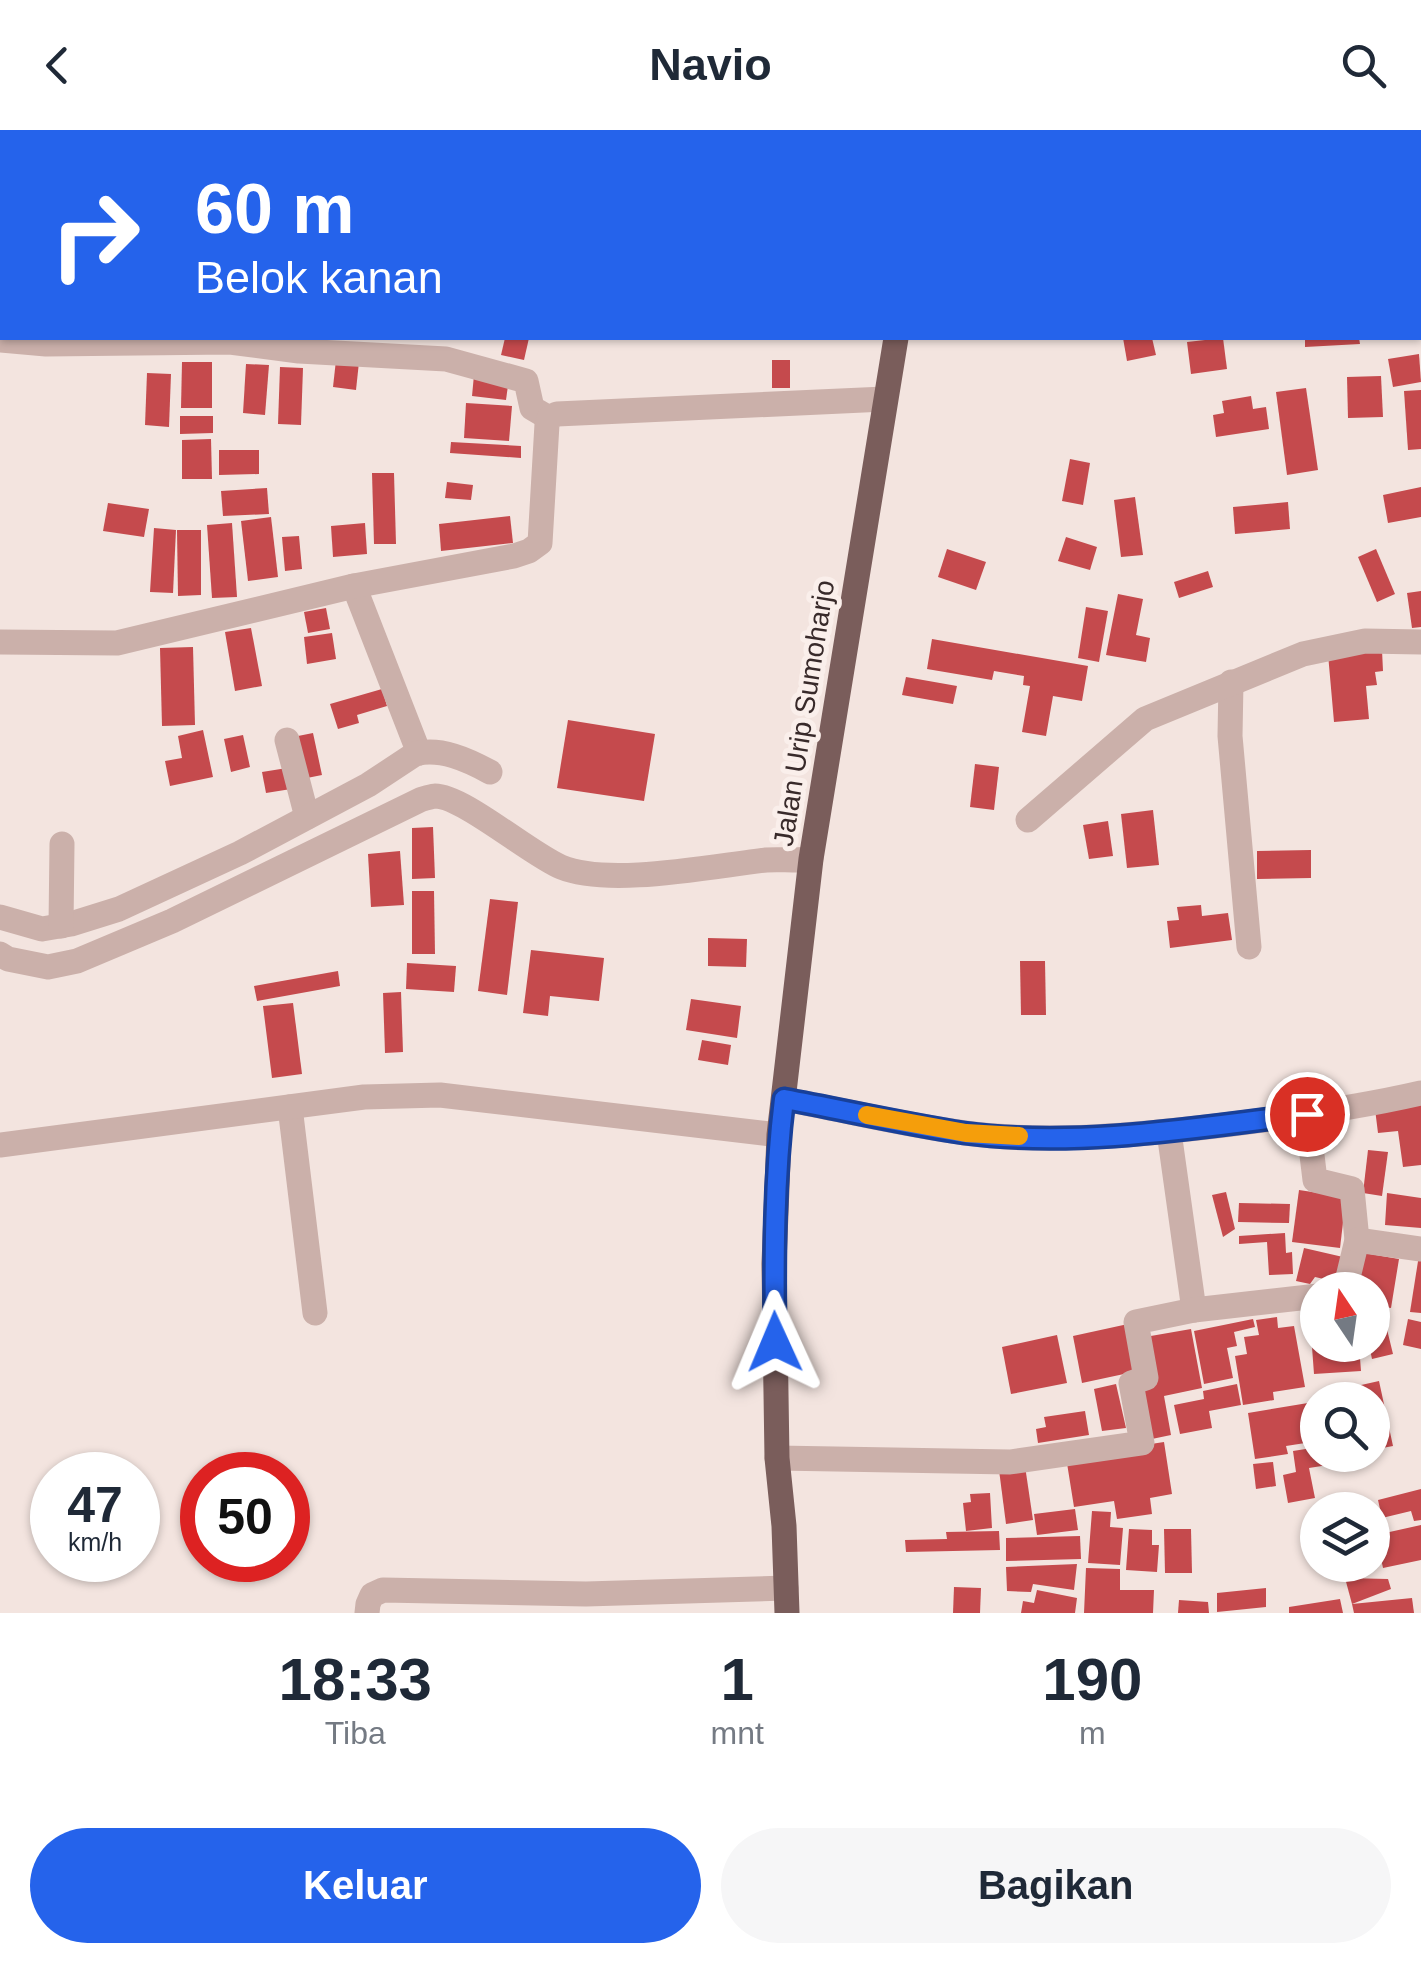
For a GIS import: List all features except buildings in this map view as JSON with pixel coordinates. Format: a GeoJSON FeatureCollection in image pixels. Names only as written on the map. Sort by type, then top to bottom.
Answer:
{"type":"FeatureCollection","features":[{"type":"Feature","properties":{"kind":"main road","name":"Jalan Urip Sumoharjo"},"geometry":{"type":"LineString","coordinates":[[786,1601],[774,1264],[779,1134],[811,859],[896,340]]}},
{"type":"Feature","properties":{"kind":"street"},"geometry":{"type":"LineString","coordinates":[[0,340],[46,344],[299,344],[446,359],[526,381],[532,408],[550,418],[570,412],[885,400]]}},
{"type":"Feature","properties":{"kind":"street"},"geometry":{"type":"LineString","coordinates":[[0,642],[116,643],[354,586],[529,551],[540,543],[550,418]]}},
{"type":"Feature","properties":{"kind":"street"},"geometry":{"type":"LineString","coordinates":[[354,586],[419,753]]}},
{"type":"Feature","properties":{"kind":"street"},"geometry":{"type":"LineString","coordinates":[[1028,820],[1145,720],[1231,691],[1303,654],[1366,641],[1421,642]]}},
{"type":"Feature","properties":{"kind":"street"},"geometry":{"type":"LineString","coordinates":[[1231,691],[1230,736],[1249,947]]}},
{"type":"Feature","properties":{"kind":"street"},"geometry":{"type":"LineString","coordinates":[[287,740],[319,826]]}},
{"type":"Feature","properties":{"kind":"street"},"geometry":{"type":"LineString","coordinates":[[62,844],[42,943],[48,967],[111,948],[319,826],[368,785],[419,753],[458,757],[490,772]]}},
{"type":"Feature","properties":{"kind":"street"},"geometry":{"type":"LineString","coordinates":[[0,954],[8,959],[240,853],[319,826],[434,796],[468,810],[561,867],[592,875],[811,859]]}},
{"type":"Feature","properties":{"kind":"street"},"geometry":{"type":"LineString","coordinates":[[0,917],[42,943]]}},
{"type":"Feature","properties":{"kind":"street"},"geometry":{"type":"LineString","coordinates":[[784,1099],[966,1133],[1068,1138],[1169,1132],[1307,1114],[1421,1093]]}},
{"type":"Feature","properties":{"kind":"street"},"geometry":{"type":"LineString","coordinates":[[0,1145],[364,1097],[440,1095],[779,1134]]}},
{"type":"Feature","properties":{"kind":"street"},"geometry":{"type":"LineString","coordinates":[[290,1107],[316,1313]]}},
{"type":"Feature","properties":{"kind":"street"},"geometry":{"type":"LineString","coordinates":[[1307,1114],[1316,1180],[1352,1189],[1357,1240],[1349,1272]]}},
{"type":"Feature","properties":{"kind":"street"},"geometry":{"type":"LineString","coordinates":[[1169,1132],[1194,1310]]}},
{"type":"Feature","properties":{"kind":"street"},"geometry":{"type":"LineString","coordinates":[[1357,1240],[1421,1249]]}},
{"type":"Feature","properties":{"kind":"street"},"geometry":{"type":"LineString","coordinates":[[778,1458],[1010,1462],[1142,1443],[1131,1382],[1146,1378],[1136,1322],[1194,1310],[1300,1298]]}},
{"type":"Feature","properties":{"kind":"street"},"geometry":{"type":"LineString","coordinates":[[367,1613],[372,1595],[383,1590],[786,1601]]}},
{"type":"Feature","properties":{"kind":"slow traffic"},"geometry":{"type":"LineString","coordinates":[[867,1115],[966,1133],[1019,1136]]}},
{"type":"Feature","properties":{"kind":"route"},"geometry":{"type":"LineString","coordinates":[[775,1342],[774,1264],[784,1099],[966,1133],[1068,1138],[1169,1132],[1307,1114]]}}]}
